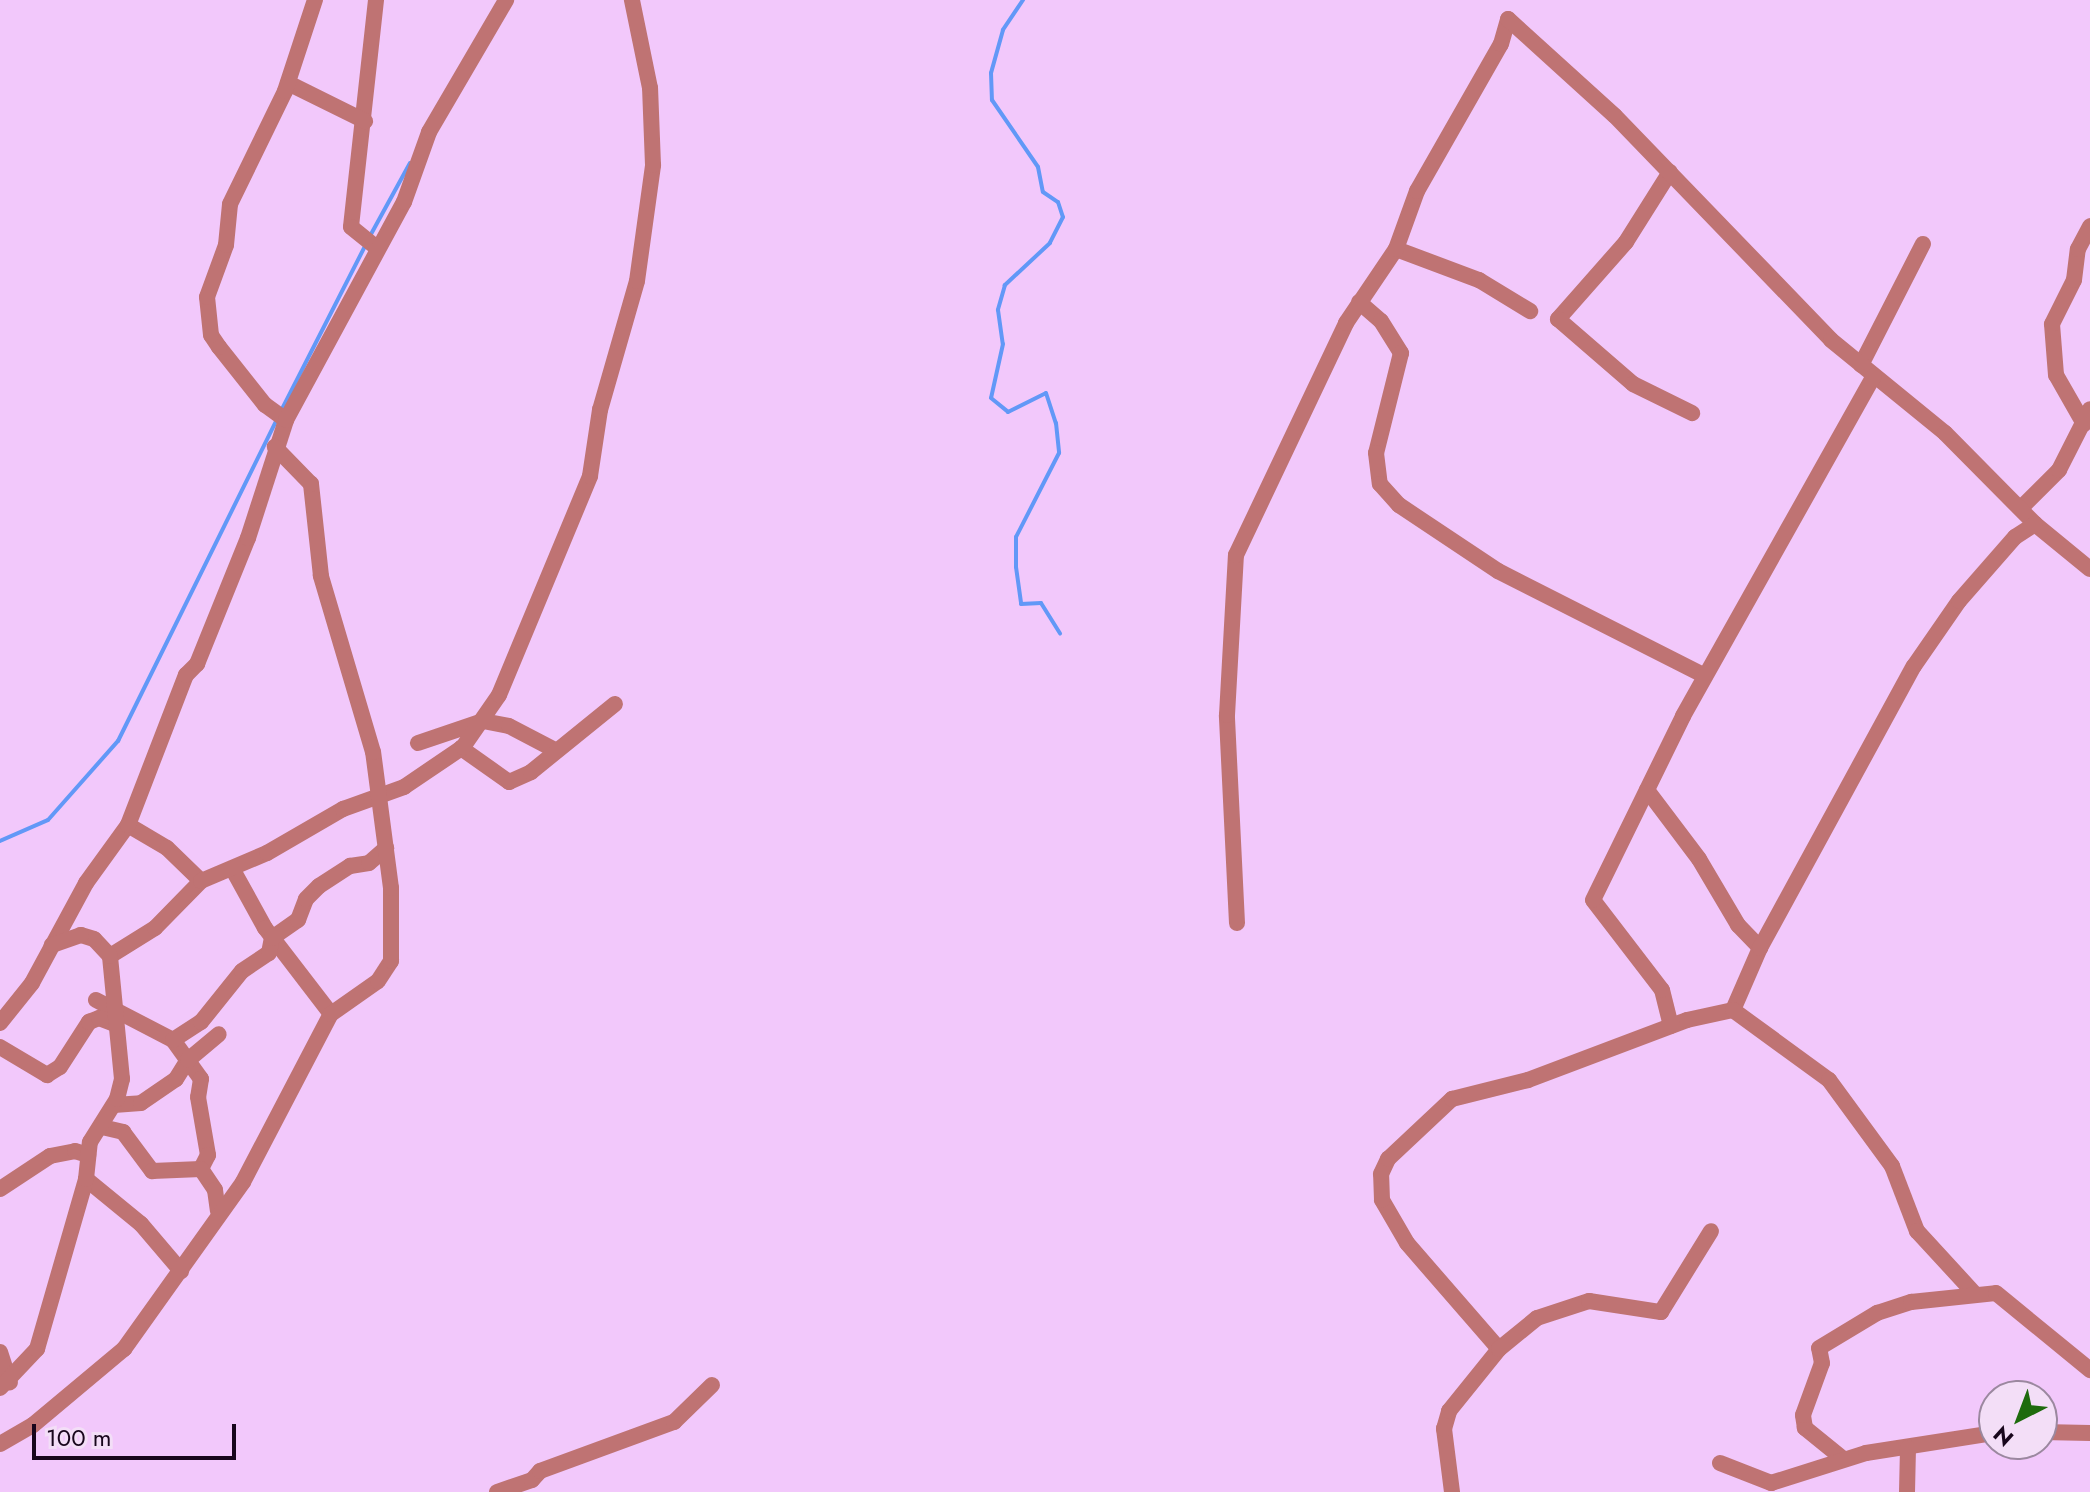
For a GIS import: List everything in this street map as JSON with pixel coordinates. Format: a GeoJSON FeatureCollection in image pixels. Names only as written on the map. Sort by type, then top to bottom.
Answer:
{"type":"FeatureCollection","features":[{"type":"Feature","properties":{"kind":"street"},"geometry":{"type":"LineString","coordinates":[[286,420],[265,405],[211,335],[207,297],[226,245],[230,204],[253,165],[288,83],[315,0]]}},
{"type":"Feature","properties":{"kind":"street"},"geometry":{"type":"LineString","coordinates":[[376,0],[351,227],[376,247]]}},
{"type":"Feature","properties":{"kind":"street"},"geometry":{"type":"LineString","coordinates":[[0,1023],[32,983],[86,883],[128,825],[186,675],[197,664],[248,538],[286,420],[376,247],[404,202],[429,132],[506,0]]}},
{"type":"Feature","properties":{"kind":"street"},"geometry":{"type":"LineString","coordinates":[[110,956],[155,928],[201,881],[233,870],[288,843],[312,823],[379,798],[461,748],[499,695],[540,586],[590,476],[600,410],[637,281],[653,165],[650,88],[632,0]]}},
{"type":"Feature","properties":{"kind":"street"},"geometry":{"type":"LineString","coordinates":[[1237,923],[1227,715],[1236,555],[1359,302],[1396,249],[1417,191],[1501,44],[1508,19],[1670,172],[1739,249],[1868,370],[1945,433],[2035,524],[2090,569]]}},
{"type":"Feature","properties":{"kind":"street"},"geometry":{"type":"LineString","coordinates":[[288,83],[365,121]]}},
{"type":"Feature","properties":{"kind":"street"},"geometry":{"type":"LineString","coordinates":[[1670,172],[1626,242],[1558,319],[1633,384],[1692,413]]}},
{"type":"Feature","properties":{"kind":"street"},"geometry":{"type":"LineString","coordinates":[[2021,508],[2059,470],[2087,417],[2056,375],[2052,324],[2074,280],[2078,249],[2090,226]]}},
{"type":"Feature","properties":{"kind":"street"},"geometry":{"type":"LineString","coordinates":[[1671,1026],[1662,990],[1593,900],[1705,676],[1868,370],[1923,244]]}},
{"type":"Feature","properties":{"kind":"street"},"geometry":{"type":"LineString","coordinates":[[1396,249],[1479,280],[1530,311]]}},
{"type":"Feature","properties":{"kind":"street"},"geometry":{"type":"LineString","coordinates":[[1359,302],[1381,321],[1401,353],[1376,453],[1380,484],[1399,505],[1498,571],[1705,676]]}},
{"type":"Feature","properties":{"kind":"street"},"geometry":{"type":"LineString","coordinates":[[0,1444],[33,1425],[124,1349],[253,1164],[280,1103],[331,1014],[378,981],[391,961],[394,942],[386,848],[373,752],[321,576],[311,484],[275,447]]}},
{"type":"Feature","properties":{"kind":"street"},"geometry":{"type":"LineString","coordinates":[[1733,1010],[1760,948],[1914,666],[1959,601],[2015,537],[2035,524]]}},
{"type":"Feature","properties":{"kind":"street"},"geometry":{"type":"LineString","coordinates":[[461,748],[509,782],[531,772],[615,704]]}},
{"type":"Feature","properties":{"kind":"street"},"geometry":{"type":"LineString","coordinates":[[418,743],[483,721],[509,726],[555,750]]}},
{"type":"Feature","properties":{"kind":"street"},"geometry":{"type":"LineString","coordinates":[[1647,790],[1699,859],[1738,925],[1760,948]]}},
{"type":"Feature","properties":{"kind":"street"},"geometry":{"type":"LineString","coordinates":[[128,825],[167,848],[201,881]]}},
{"type":"Feature","properties":{"kind":"street"},"geometry":{"type":"LineString","coordinates":[[173,1040],[188,1034],[242,971],[269,953],[272,938],[298,920],[306,899],[319,886],[350,866],[369,863],[386,848]]}},
{"type":"Feature","properties":{"kind":"street"},"geometry":{"type":"LineString","coordinates":[[233,870],[272,938],[331,1014]]}},
{"type":"Feature","properties":{"kind":"street"},"geometry":{"type":"LineString","coordinates":[[5,1385],[37,1349],[86,1179],[88,1155],[114,1105],[122,1062],[112,1016],[110,956],[94,939],[81,935],[52,945]]}},
{"type":"Feature","properties":{"kind":"street"},"geometry":{"type":"LineString","coordinates":[[96,1000],[112,1016],[173,1040],[201,1079],[198,1097],[208,1155],[201,1169]]}},
{"type":"Feature","properties":{"kind":"street"},"geometry":{"type":"LineString","coordinates":[[1499,1349],[1407,1243],[1382,1200],[1381,1174],[1388,1159],[1452,1099],[1528,1080],[1671,1026],[1733,1010]]}},
{"type":"Feature","properties":{"kind":"street"},"geometry":{"type":"LineString","coordinates":[[1733,1010],[1829,1080],[1892,1166],[1917,1231],[1973,1292]]}},
{"type":"Feature","properties":{"kind":"street"},"geometry":{"type":"LineString","coordinates":[[0,1047],[47,1075],[60,1067],[89,1022],[112,1016]]}},
{"type":"Feature","properties":{"kind":"street"},"geometry":{"type":"LineString","coordinates":[[114,1105],[141,1103],[176,1079],[188,1060],[219,1034]]}},
{"type":"Feature","properties":{"kind":"street"},"geometry":{"type":"LineString","coordinates":[[102,1127],[123,1132],[152,1171],[201,1169]]}},
{"type":"Feature","properties":{"kind":"street"},"geometry":{"type":"LineString","coordinates":[[0,1168],[6,1186],[50,1156],[75,1151],[88,1155]]}},
{"type":"Feature","properties":{"kind":"street"},"geometry":{"type":"LineString","coordinates":[[201,1169],[215,1190],[218,1211]]}},
{"type":"Feature","properties":{"kind":"street"},"geometry":{"type":"LineString","coordinates":[[86,1179],[141,1224],[181,1271]]}},
{"type":"Feature","properties":{"kind":"street"},"geometry":{"type":"LineString","coordinates":[[1452,1492],[1444,1429],[1449,1411],[1499,1349],[1537,1318],[1589,1301],[1661,1312],[1711,1231]]}},
{"type":"Feature","properties":{"kind":"street"},"geometry":{"type":"LineString","coordinates":[[1842,1458],[1805,1428],[1803,1415],[1822,1363],[1819,1348],[1877,1313],[1973,1292],[1996,1293],[2090,1370]]}},
{"type":"Feature","properties":{"kind":"street"},"geometry":{"type":"LineString","coordinates":[[0,1352],[5,1385]]}},
{"type":"Feature","properties":{"kind":"street"},"geometry":{"type":"LineString","coordinates":[[497,1492],[532,1480],[540,1471],[674,1422],[712,1385]]}},
{"type":"Feature","properties":{"kind":"street"},"geometry":{"type":"LineString","coordinates":[[2058,1432],[2090,1433]]}},
{"type":"Feature","properties":{"kind":"street"},"geometry":{"type":"LineString","coordinates":[[1720,1463],[1767,1487],[1842,1458],[1978,1436]]}},
{"type":"Feature","properties":{"kind":"street"},"geometry":{"type":"LineString","coordinates":[[1907,1492],[1908,1448]]}},
{"type":"Feature","properties":{"kind":"waterway"},"geometry":{"type":"LineString","coordinates":[[1023,0],[1003,30],[991,73],[992,100],[1038,167],[1043,192],[1058,202],[1063,217],[1050,243],[1005,285],[998,310],[1003,344],[991,398],[1008,412],[1046,393],[1056,423],[1059,453],[1016,537],[1016,567],[1021,604],[1041,603],[1060,633]]}},
{"type":"Feature","properties":{"kind":"waterway"},"geometry":{"type":"LineString","coordinates":[[370,236],[410,163]]}},
{"type":"Feature","properties":{"kind":"waterway"},"geometry":{"type":"LineString","coordinates":[[281,411],[366,244]]}},
{"type":"Feature","properties":{"kind":"waterway"},"geometry":{"type":"LineString","coordinates":[[0,841],[48,820],[118,741],[277,419]]}}]}
